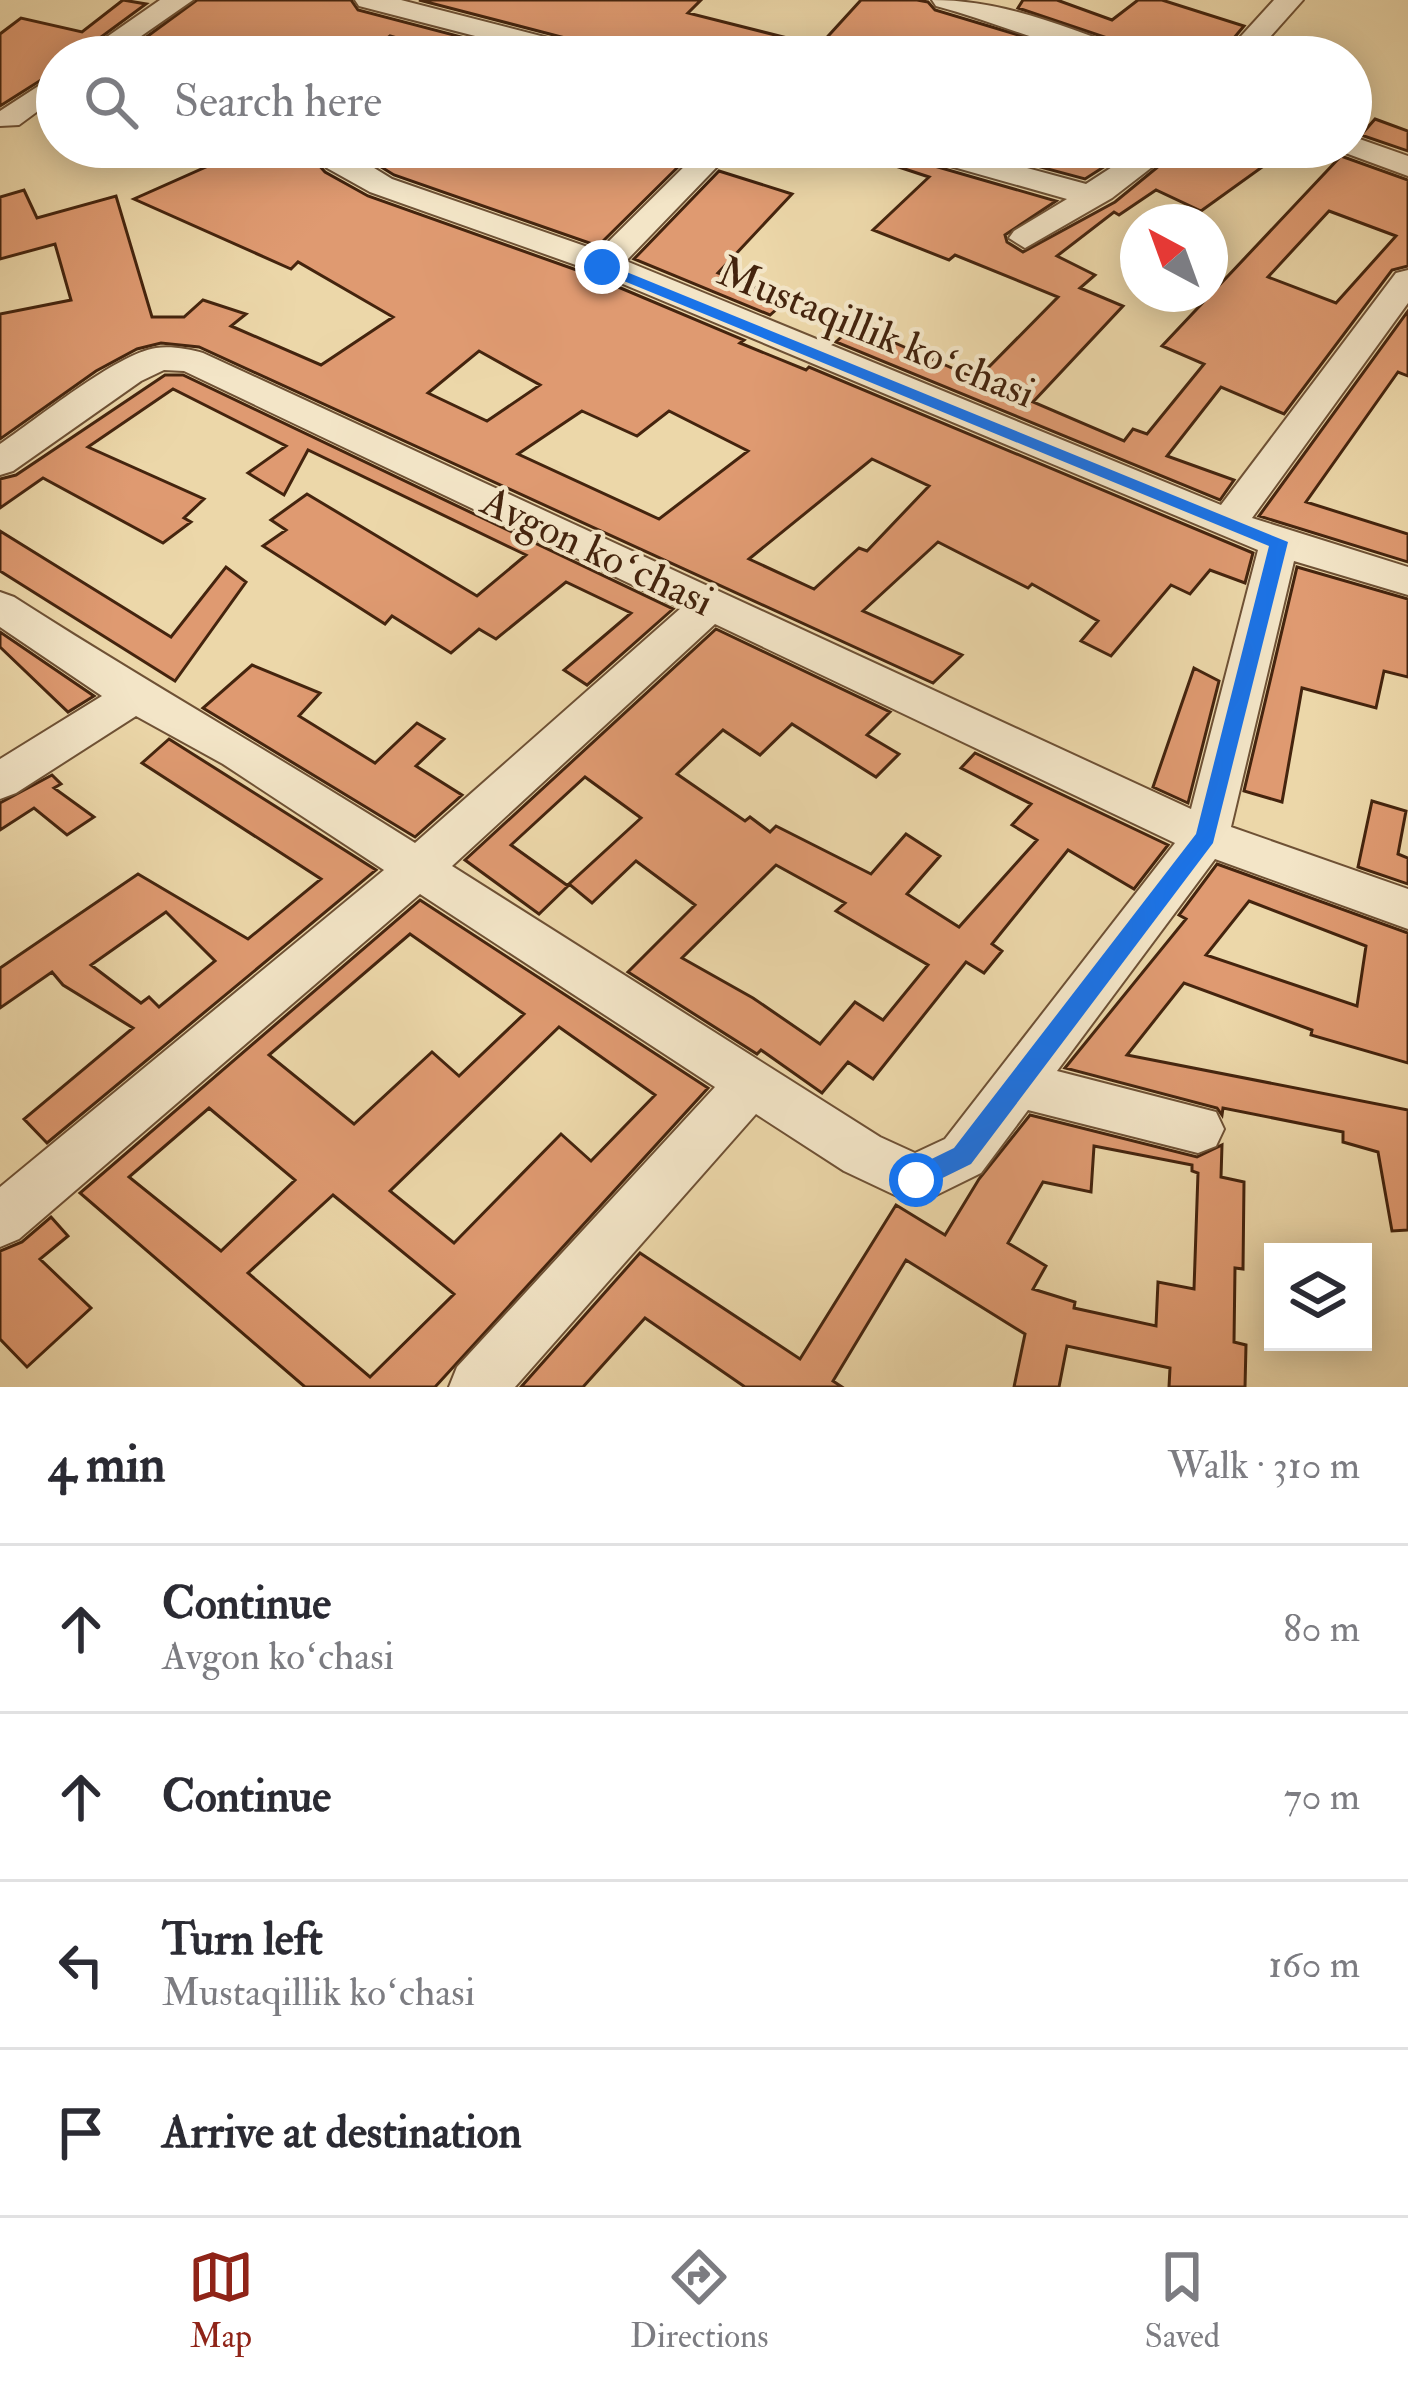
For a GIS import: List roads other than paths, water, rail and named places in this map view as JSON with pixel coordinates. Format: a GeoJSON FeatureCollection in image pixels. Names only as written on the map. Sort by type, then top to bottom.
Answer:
{"type":"FeatureCollection","features":[{"type":"Feature","properties":{"kind":"street"},"geometry":{"type":"LineString","coordinates":[[369,0],[508,36]]}},
{"type":"Feature","properties":{"kind":"street"},"geometry":{"type":"LineString","coordinates":[[946,0],[1006,7],[1073,36]]}},
{"type":"Feature","properties":{"kind":"street"},"geometry":{"type":"LineString","coordinates":[[1256,36],[1289,0]]}},
{"type":"Feature","properties":{"kind":"street"},"geometry":{"type":"LineString","coordinates":[[122,36],[172,1]]}},
{"type":"Feature","properties":{"kind":"street"},"geometry":{"type":"LineString","coordinates":[[7,114],[36,96]]}},
{"type":"Feature","properties":{"kind":"street"},"geometry":{"type":"LineString","coordinates":[[1372,153],[1408,167]]}},
{"type":"Feature","properties":{"kind":"street","name":"Mustaqillik koʻchasi"},"geometry":{"type":"LineString","coordinates":[[347,168],[503,225],[1228,523],[1408,581]]}},
{"type":"Feature","properties":{"kind":"street"},"geometry":{"type":"LineString","coordinates":[[602,267],[700,168]]}},
{"type":"Feature","properties":{"kind":"street"},"geometry":{"type":"LineString","coordinates":[[988,168],[1068,191],[1102,190]]}},
{"type":"Feature","properties":{"kind":"street"},"geometry":{"type":"LineString","coordinates":[[1024,238],[1133,168]]}},
{"type":"Feature","properties":{"kind":"street"},"geometry":{"type":"LineString","coordinates":[[1228,523],[1408,280]]}},
{"type":"Feature","properties":{"kind":"street","name":"Avgon koʻchasi"},"geometry":{"type":"LineString","coordinates":[[0,462],[129,373],[159,358],[191,362],[1206,837],[1408,909]]}},
{"type":"Feature","properties":{"kind":"street"},"geometry":{"type":"LineString","coordinates":[[0,608],[135,696],[238,752],[862,1154],[916,1180],[963,1156],[1206,837],[1279,542]]}},
{"type":"Feature","properties":{"kind":"street"},"geometry":{"type":"LineString","coordinates":[[0,1221],[417,869],[713,603]]}},
{"type":"Feature","properties":{"kind":"street"},"geometry":{"type":"LineString","coordinates":[[0,781],[135,696]]}},
{"type":"Feature","properties":{"kind":"street"},"geometry":{"type":"LineString","coordinates":[[476,1387],[752,1082]]}},
{"type":"Feature","properties":{"kind":"street"},"geometry":{"type":"LineString","coordinates":[[1020,1085],[1198,1129]]}}]}
